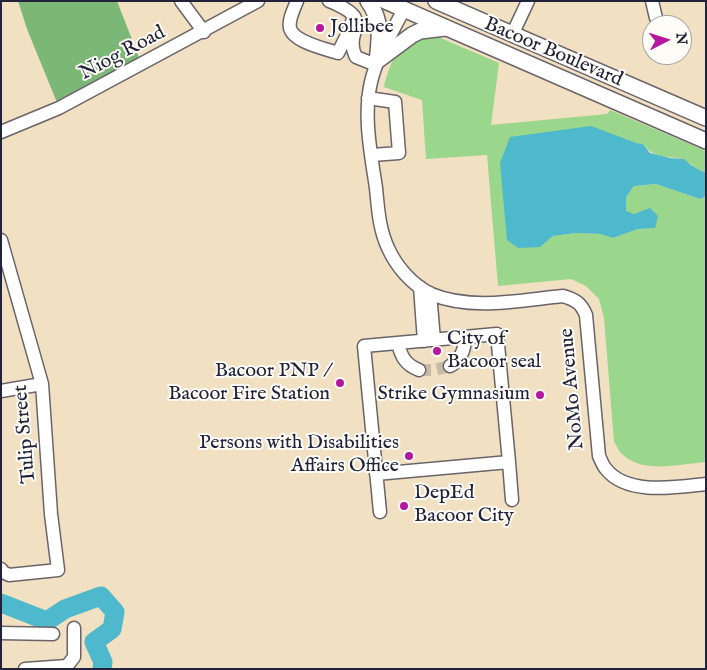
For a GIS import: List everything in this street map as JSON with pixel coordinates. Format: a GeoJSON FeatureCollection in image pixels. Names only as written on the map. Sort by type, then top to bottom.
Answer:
{"type":"FeatureCollection","features":[{"type":"Feature","properties":{"kind":"main road"},"geometry":{"type":"LineString","coordinates":[[368,1],[375,11],[381,34],[377,63]]}},
{"type":"Feature","properties":{"kind":"main road","name":"Bacoor Boulevard"},"geometry":{"type":"LineString","coordinates":[[385,1],[407,4],[445,28],[706,141]]}},
{"type":"Feature","properties":{"kind":"main road","name":"Bacoor Boulevard"},"geometry":{"type":"LineString","coordinates":[[436,1],[457,7],[512,35],[706,118]]}},
{"type":"Feature","properties":{"kind":"main road"},"geometry":{"type":"LineString","coordinates":[[377,63],[412,35],[445,28]]}},
{"type":"Feature","properties":{"kind":"street"},"geometry":{"type":"LineString","coordinates":[[181,1],[204,32]]}},
{"type":"Feature","properties":{"kind":"street","name":"Niog Road"},"geometry":{"type":"LineString","coordinates":[[1,132],[59,108],[204,32],[245,5],[258,1]]}},
{"type":"Feature","properties":{"kind":"street"},"geometry":{"type":"LineString","coordinates":[[297,1],[290,24],[292,33],[299,39],[338,53],[354,17]]}},
{"type":"Feature","properties":{"kind":"street"},"geometry":{"type":"LineString","coordinates":[[329,1],[349,10],[354,17],[356,25],[353,46],[356,58],[377,63]]}},
{"type":"Feature","properties":{"kind":"street"},"geometry":{"type":"LineString","coordinates":[[512,35],[528,1]]}},
{"type":"Feature","properties":{"kind":"street"},"geometry":{"type":"LineString","coordinates":[[652,1],[655,15]]}},
{"type":"Feature","properties":{"kind":"street","name":"NoMo Avenue"},"geometry":{"type":"LineString","coordinates":[[407,4],[377,63],[368,98],[372,155],[380,217],[388,248],[401,269],[425,290],[450,300],[504,302],[563,296],[576,300],[583,307],[586,315],[599,456],[606,470],[619,479],[638,486],[659,488],[706,484]]}},
{"type":"Feature","properties":{"kind":"street"},"geometry":{"type":"LineString","coordinates":[[368,98],[395,102],[399,153],[372,155]]}},
{"type":"Feature","properties":{"kind":"street","name":"Tulip Street"},"geometry":{"type":"LineString","coordinates":[[1,240],[42,384],[58,570],[9,575],[1,569]]}},
{"type":"Feature","properties":{"kind":"street"},"geometry":{"type":"LineString","coordinates":[[425,290],[429,340]]}},
{"type":"Feature","properties":{"kind":"street"},"geometry":{"type":"LineString","coordinates":[[380,512],[376,474],[376,422],[364,346],[429,340],[497,334],[512,500]]}},
{"type":"Feature","properties":{"kind":"street"},"geometry":{"type":"LineString","coordinates":[[450,366],[456,363],[463,353],[465,337]]}},
{"type":"Feature","properties":{"kind":"street"},"geometry":{"type":"LineString","coordinates":[[398,343],[403,359],[419,370]]}},
{"type":"Feature","properties":{"kind":"street"},"geometry":{"type":"LineString","coordinates":[[1,391],[42,384]]}},
{"type":"Feature","properties":{"kind":"street"},"geometry":{"type":"LineString","coordinates":[[376,474],[509,462]]}},
{"type":"Feature","properties":{"kind":"street"},"geometry":{"type":"LineString","coordinates":[[25,669],[67,666],[74,657],[74,628]]}},
{"type":"Feature","properties":{"kind":"street"},"geometry":{"type":"LineString","coordinates":[[1,633],[53,634]]}},
{"type":"Feature","properties":{"kind":"green space"},"geometry":{"type":"Polygon","coordinates":[[[18,1],[117,1],[140,60],[58,105],[27,29],[18,1]]]}},
{"type":"Feature","properties":{"kind":"green space"},"geometry":{"type":"Polygon","coordinates":[[[429,33],[499,63],[491,125],[607,114],[610,110],[706,151],[706,174],[682,159],[657,155],[652,153],[643,144],[636,143],[540,247],[553,236],[577,233],[600,234],[613,238],[638,229],[655,228],[634,214],[626,212],[626,197],[634,186],[656,184],[700,199],[706,196],[706,462],[674,466],[652,466],[632,461],[619,451],[614,442],[604,318],[599,299],[586,286],[571,279],[498,286],[487,155],[426,159],[422,100],[384,87],[390,67],[397,53],[406,45],[429,33]]]}},
{"type":"Feature","properties":{"kind":"water"},"geometry":{"type":"Polygon","coordinates":[[[591,126],[643,144],[650,153],[684,159],[705,173],[706,196],[700,199],[656,184],[634,186],[626,197],[626,211],[634,214],[650,208],[658,216],[655,228],[638,229],[613,238],[600,234],[577,233],[553,236],[540,247],[518,248],[507,240],[500,163],[510,137],[591,126]]]}},
{"type":"Feature","properties":{"kind":"waterway"},"geometry":{"type":"LineString","coordinates":[[1,603],[47,621],[65,609],[101,596],[115,612],[112,629],[94,642],[103,662],[102,669]]}},
{"type":"Feature","properties":{"kind":"tunnel"},"geometry":{"type":"LineString","coordinates":[[419,370],[434,370],[450,366]]}},
{"type":"Feature","properties":{"kind":"place","name":"Jollibee"},"geometry":{"type":"Point","coordinates":[320,28]}},
{"type":"Feature","properties":{"kind":"place","name":"City of Bacoor seal"},"geometry":{"type":"Point","coordinates":[437,351]}},
{"type":"Feature","properties":{"kind":"place","name":"Bacoor PNP / Bacoor Fire Station"},"geometry":{"type":"Point","coordinates":[340,383]}},
{"type":"Feature","properties":{"kind":"place","name":"Strike Gymnasium"},"geometry":{"type":"Point","coordinates":[540,395]}},
{"type":"Feature","properties":{"kind":"place","name":"Persons with Disabilities Affairs Office"},"geometry":{"type":"Point","coordinates":[409,456]}},
{"type":"Feature","properties":{"kind":"place","name":"DepEd Bacoor City"},"geometry":{"type":"Point","coordinates":[404,506]}}]}
